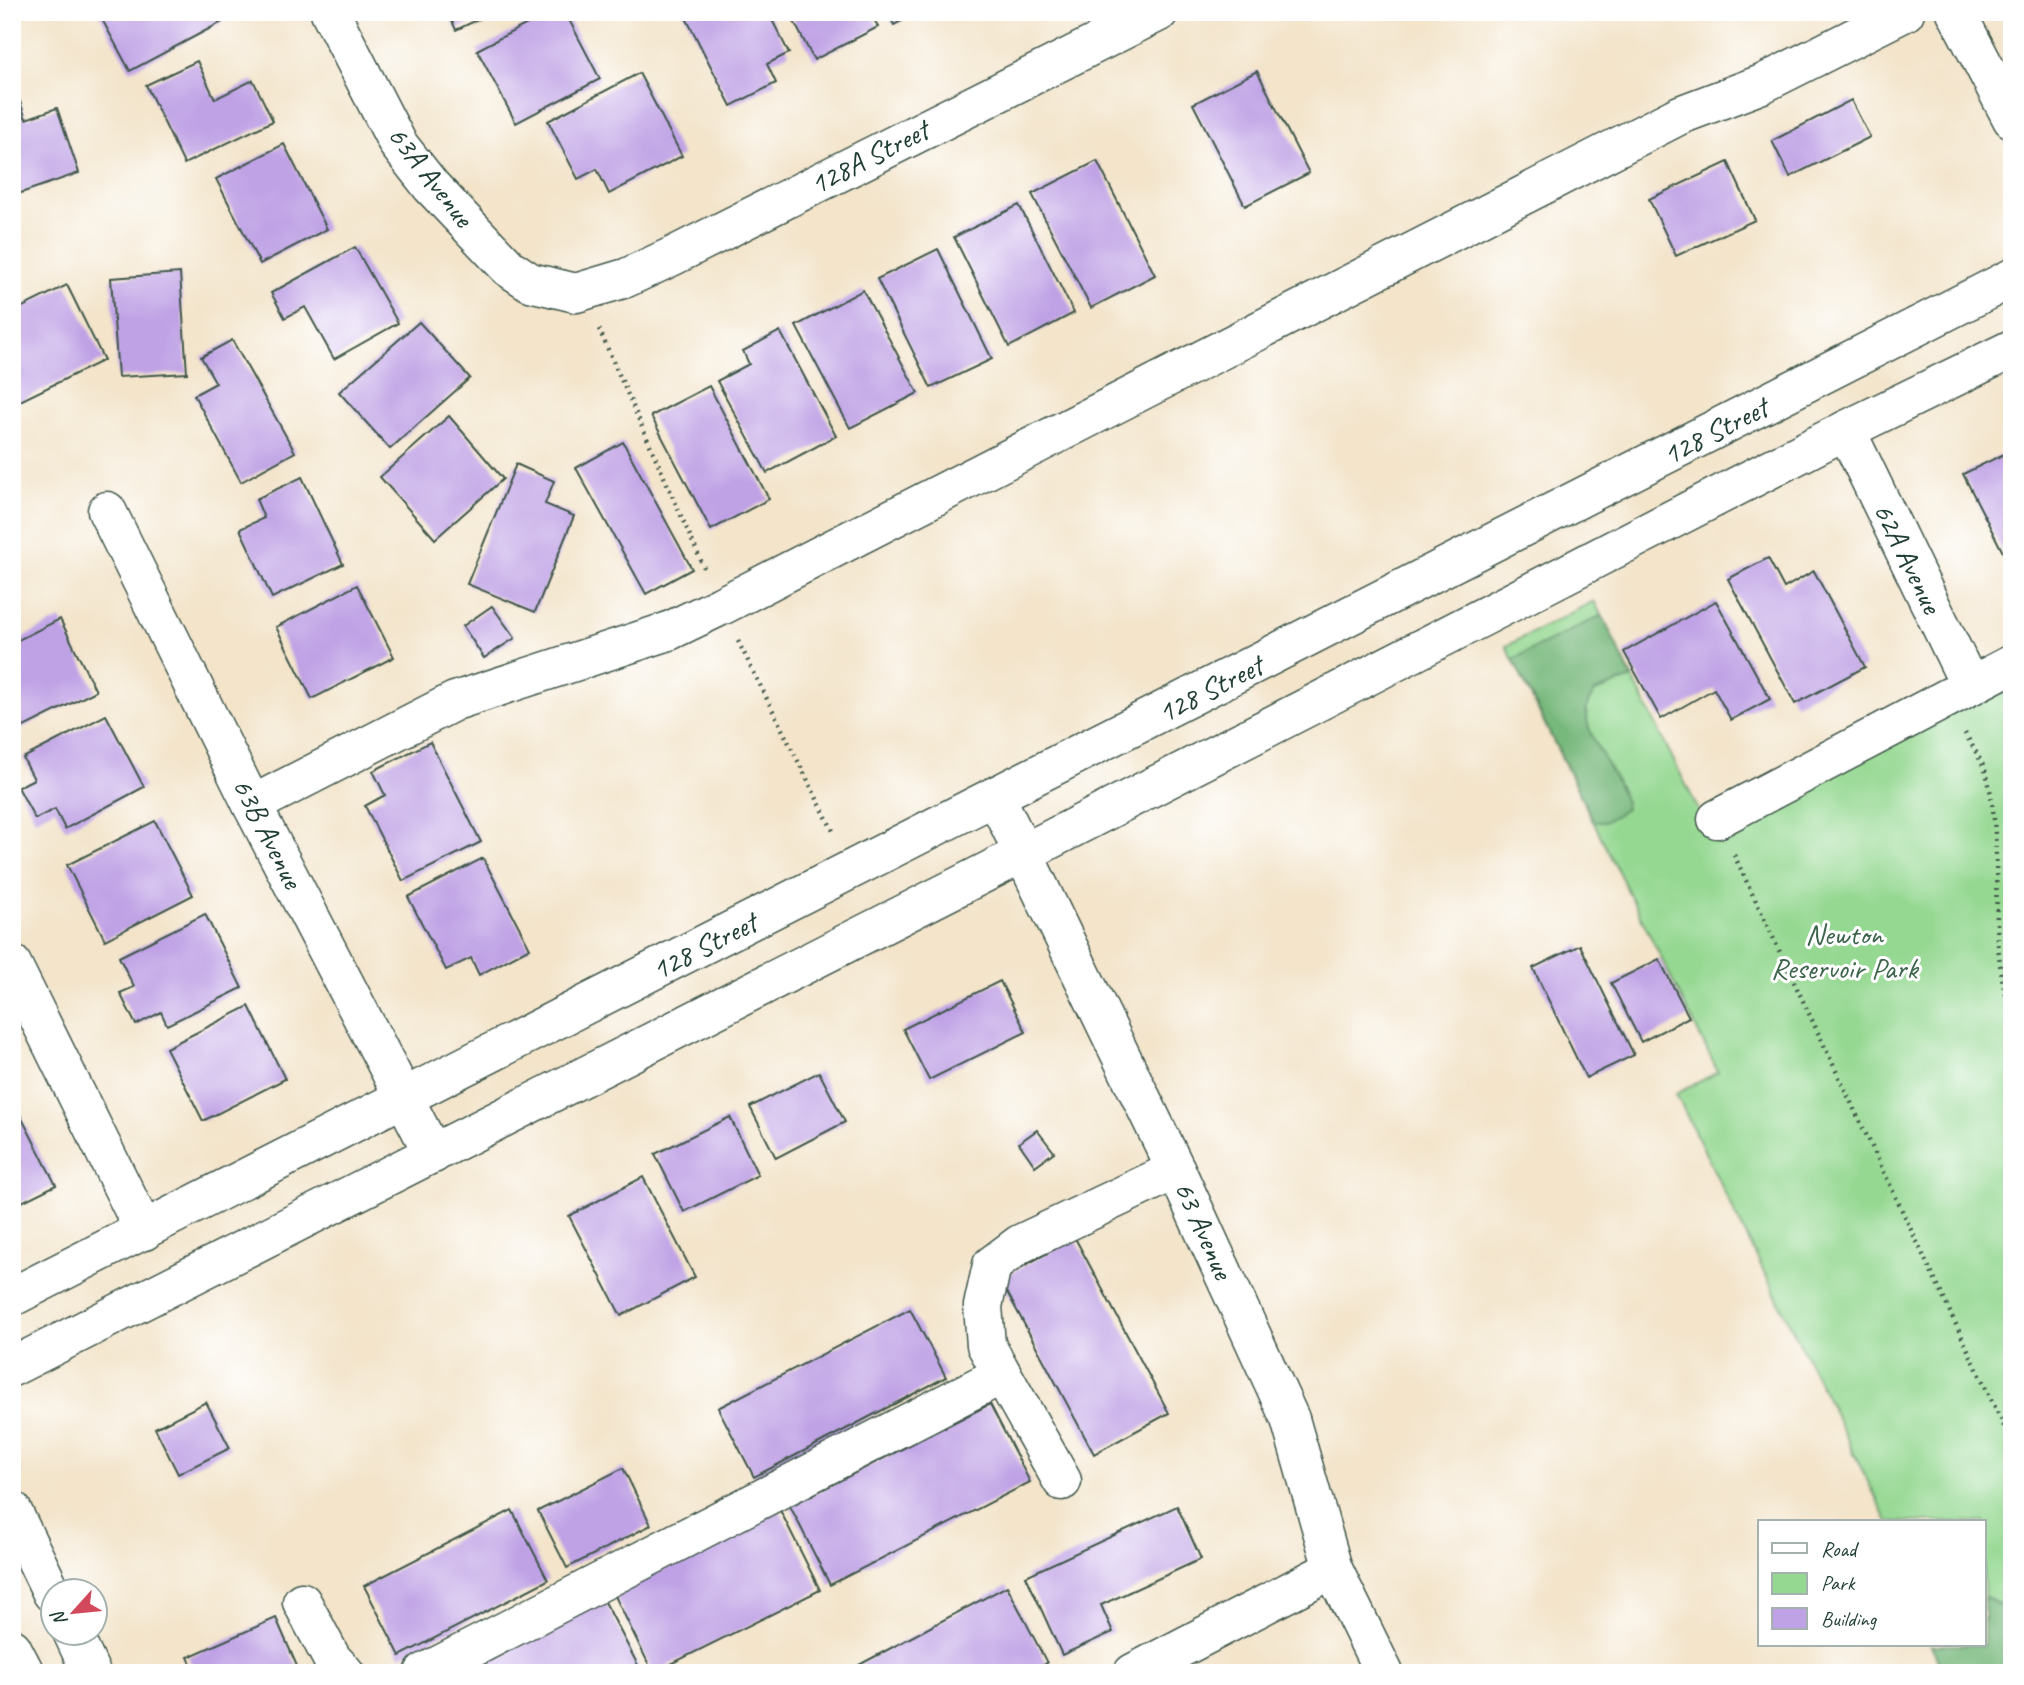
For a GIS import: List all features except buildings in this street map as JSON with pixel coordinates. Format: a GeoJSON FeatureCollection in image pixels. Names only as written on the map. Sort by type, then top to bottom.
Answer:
{"type":"FeatureCollection","features":[{"type":"Feature","properties":{"kind":"main road","name":"63A Avenue"},"geometry":{"type":"LineString","coordinates":[[330,12],[398,144],[431,186],[509,268],[530,282],[576,293]]}},
{"type":"Feature","properties":{"kind":"main road","name":"128A Street"},"geometry":{"type":"LineString","coordinates":[[576,293],[626,278],[673,256],[1159,12]]}},
{"type":"Feature","properties":{"kind":"main road"},"geometry":{"type":"LineString","coordinates":[[252,804],[456,701],[669,631],[711,611],[1680,115],[1762,84],[1905,12]]}},
{"type":"Feature","properties":{"kind":"main road"},"geometry":{"type":"LineString","coordinates":[[1956,12],[2012,119]]}},
{"type":"Feature","properties":{"kind":"main road","name":"128 Street"},"geometry":{"type":"LineString","coordinates":[[12,1297],[2012,278]]}},
{"type":"Feature","properties":{"kind":"main road","name":"128 Street"},"geometry":{"type":"LineString","coordinates":[[12,1367],[1024,853],[1846,430],[2012,349]]}},
{"type":"Feature","properties":{"kind":"main road","name":"62A Avenue"},"geometry":{"type":"LineString","coordinates":[[1846,430],[1958,692]]}},
{"type":"Feature","properties":{"kind":"main road","name":"63B Avenue"},"geometry":{"type":"LineString","coordinates":[[107,511],[252,804],[407,1097],[433,1153]]}},
{"type":"Feature","properties":{"kind":"main road"},"geometry":{"type":"LineString","coordinates":[[1717,819],[2012,664]]}},
{"type":"Feature","properties":{"kind":"main road","name":"63 Avenue"},"geometry":{"type":"LineString","coordinates":[[996,797],[1176,1170],[1290,1419],[1333,1569],[1384,1673]]}},
{"type":"Feature","properties":{"kind":"main road"},"geometry":{"type":"LineString","coordinates":[[12,964],[144,1231]]}},
{"type":"Feature","properties":{"kind":"main road"},"geometry":{"type":"LineString","coordinates":[[1062,1481],[986,1345],[984,1306],[992,1265],[1020,1244],[1176,1170]]}},
{"type":"Feature","properties":{"kind":"main road"},"geometry":{"type":"LineString","coordinates":[[424,1673],[1001,1376]]}},
{"type":"Feature","properties":{"kind":"main road"},"geometry":{"type":"LineString","coordinates":[[12,1510],[44,1576]]}},
{"type":"Feature","properties":{"kind":"main road"},"geometry":{"type":"LineString","coordinates":[[1148,1669],[1333,1569]]}},
{"type":"Feature","properties":{"kind":"main road"},"geometry":{"type":"LineString","coordinates":[[302,1602],[332,1658],[345,1673]]}},
{"type":"Feature","properties":{"kind":"main road"},"geometry":{"type":"LineString","coordinates":[[78,1646],[92,1673]]}},
{"type":"Feature","properties":{"kind":"main road"},"geometry":{"type":"LineString","coordinates":[[12,1648],[25,1673]]}},
{"type":"Feature","properties":{"kind":"path"},"geometry":{"type":"LineString","coordinates":[[599,329],[709,577]]}},
{"type":"Feature","properties":{"kind":"path"},"geometry":{"type":"LineString","coordinates":[[736,637],[833,831]]}},
{"type":"Feature","properties":{"kind":"path"},"geometry":{"type":"LineString","coordinates":[[1958,692],[1987,774],[1998,856],[2001,986],[2012,1014]]}},
{"type":"Feature","properties":{"kind":"path"},"geometry":{"type":"LineString","coordinates":[[1717,819],[2012,1443]]}},
{"type":"Feature","properties":{"kind":"green space","name":"Newton Reservoir Park"},"geometry":{"type":"Polygon","coordinates":[[[1594,601],[1710,833],[2000,686],[2012,709],[2012,1673],[1985,1646],[1986,1520],[1887,1520],[1676,1094],[1718,1072],[1506,646],[1594,601]]]}},
{"type":"Feature","properties":{"kind":"green space"},"geometry":{"type":"Polygon","coordinates":[[[1602,615],[1632,678],[1595,692],[1587,707],[1590,731],[1623,796],[1626,809],[1604,822],[1594,822],[1513,659],[1602,615]]]}},
{"type":"Feature","properties":{"kind":"green space"},"geometry":{"type":"Polygon","coordinates":[[[1986,1598],[2012,1610],[2012,1673],[1944,1673],[1931,1646],[1986,1646],[1986,1598]]]}}]}
